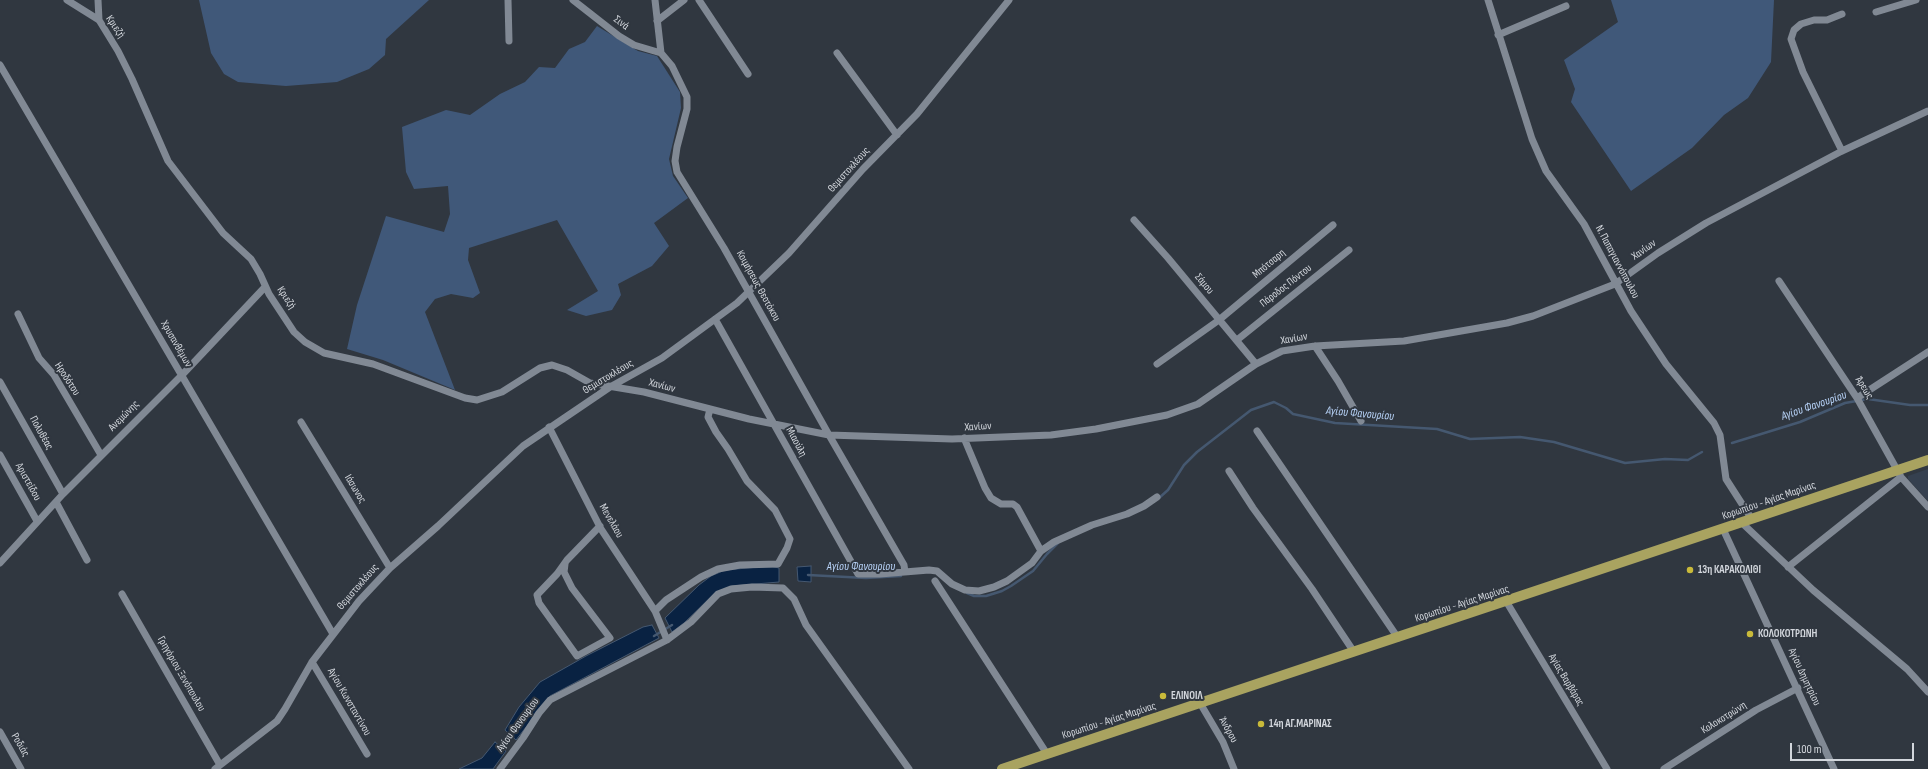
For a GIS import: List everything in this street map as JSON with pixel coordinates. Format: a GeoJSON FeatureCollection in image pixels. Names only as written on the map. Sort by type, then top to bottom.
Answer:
{"type":"FeatureCollection","features":[{"type":"Feature","properties":{"kind":"main road","name":"Κορωπίου - Αγίας Μαρίνας"},"geometry":{"type":"LineString","coordinates":[[1002,769],[1723,530],[1746,520],[1899,473],[1928,460]]}},
{"type":"Feature","properties":{"kind":"street","name":"Κριεζή"},"geometry":{"type":"LineString","coordinates":[[67,0],[99,20],[118,51],[132,79],[168,161],[223,233],[251,259],[265,286],[294,332],[305,342],[324,353],[373,364],[465,398],[477,400],[502,392],[540,368],[552,365],[567,370],[590,383],[610,387]]}},
{"type":"Feature","properties":{"kind":"street"},"geometry":{"type":"LineString","coordinates":[[98,0],[99,20]]}},
{"type":"Feature","properties":{"kind":"street"},"geometry":{"type":"LineString","coordinates":[[508,0],[509,40]]}},
{"type":"Feature","properties":{"kind":"street","name":"Σινά"},"geometry":{"type":"LineString","coordinates":[[573,0],[619,36],[634,45],[661,53]]}},
{"type":"Feature","properties":{"kind":"street"},"geometry":{"type":"LineString","coordinates":[[655,0],[661,53]]}},
{"type":"Feature","properties":{"kind":"street"},"geometry":{"type":"LineString","coordinates":[[658,21],[684,0]]}},
{"type":"Feature","properties":{"kind":"street"},"geometry":{"type":"LineString","coordinates":[[699,0],[748,74]]}},
{"type":"Feature","properties":{"kind":"street","name":"Θεμιστοκλέους"},"geometry":{"type":"LineString","coordinates":[[218,767],[277,721],[286,709],[312,662],[359,601],[390,568],[438,526],[523,446],[610,387],[662,358],[737,303],[798,244],[863,169],[917,114],[1009,0]]}},
{"type":"Feature","properties":{"kind":"street","name":"Ν. Παπαγιαννόπουλου"},"geometry":{"type":"LineString","coordinates":[[1488,0],[1532,139],[1546,171],[1584,224],[1615,284],[1666,364],[1714,423],[1720,434],[1726,479],[1746,520],[1788,567],[1907,669],[1928,692]]}},
{"type":"Feature","properties":{"kind":"street"},"geometry":{"type":"LineString","coordinates":[[1876,12],[1916,0]]}},
{"type":"Feature","properties":{"kind":"street"},"geometry":{"type":"LineString","coordinates":[[1498,35],[1566,6]]}},
{"type":"Feature","properties":{"kind":"street"},"geometry":{"type":"LineString","coordinates":[[1842,14],[1827,20],[1814,20],[1801,24],[1794,30],[1791,38],[1795,54],[1803,72],[1842,151]]}},
{"type":"Feature","properties":{"kind":"street","name":"Κοιμήσεως Θεοτόκου"},"geometry":{"type":"LineString","coordinates":[[661,53],[672,66],[687,97],[687,109],[675,161],[677,172],[724,248],[904,565],[905,572]]}},
{"type":"Feature","properties":{"kind":"street"},"geometry":{"type":"LineString","coordinates":[[837,53],[897,135]]}},
{"type":"Feature","properties":{"kind":"street","name":"Χρυσανθέμων"},"geometry":{"type":"LineString","coordinates":[[0,65],[333,634]]}},
{"type":"Feature","properties":{"kind":"street","name":"Χανίων"},"geometry":{"type":"LineString","coordinates":[[610,387],[644,392],[774,424],[829,435],[897,438],[964,438],[1051,435],[1096,429],[1167,415],[1198,404],[1256,364],[1282,351],[1315,346],[1404,341],[1507,323],[1533,316],[1615,284],[1658,253],[1706,223],[1842,151],[1928,111]]}},
{"type":"Feature","properties":{"kind":"street","name":"Σάμου"},"geometry":{"type":"LineString","coordinates":[[1134,220],[1168,258],[1256,364]]}},
{"type":"Feature","properties":{"kind":"street","name":"Μπότσαρη"},"geometry":{"type":"LineString","coordinates":[[1157,364],[1219,320],[1333,225]]}},
{"type":"Feature","properties":{"kind":"street","name":"Πάροδος Πόντου"},"geometry":{"type":"LineString","coordinates":[[1237,340],[1349,250]]}},
{"type":"Feature","properties":{"kind":"street","name":"Άρεως"},"geometry":{"type":"LineString","coordinates":[[1779,281],[1824,346],[1858,399],[1899,473],[1928,507]]}},
{"type":"Feature","properties":{"kind":"street","name":"Ανεμώνης"},"geometry":{"type":"LineString","coordinates":[[0,563],[37,521],[182,375],[265,286]]}},
{"type":"Feature","properties":{"kind":"street","name":"Ηροδότου"},"geometry":{"type":"LineString","coordinates":[[18,314],[40,358],[54,375],[101,455]]}},
{"type":"Feature","properties":{"kind":"street","name":"Μιαούλη"},"geometry":{"type":"LineString","coordinates":[[714,319],[858,574],[905,572]]}},
{"type":"Feature","properties":{"kind":"street"},"geometry":{"type":"LineString","coordinates":[[1315,346],[1338,381],[1361,421]]}},
{"type":"Feature","properties":{"kind":"street"},"geometry":{"type":"LineString","coordinates":[[1858,399],[1928,352]]}},
{"type":"Feature","properties":{"kind":"street","name":"Πολυθέας"},"geometry":{"type":"LineString","coordinates":[[0,382],[63,494]]}},
{"type":"Feature","properties":{"kind":"street"},"geometry":{"type":"LineString","coordinates":[[655,611],[666,600],[701,577],[714,571],[740,565],[778,564],[790,539],[789,534],[774,510],[747,481],[716,432],[708,416],[710,409]]}},
{"type":"Feature","properties":{"kind":"street","name":"Ιάσωνος"},"geometry":{"type":"LineString","coordinates":[[301,422],[390,568]]}},
{"type":"Feature","properties":{"kind":"street","name":"Μενελάου"},"geometry":{"type":"LineString","coordinates":[[549,427],[600,526],[655,611],[658,622],[666,638]]}},
{"type":"Feature","properties":{"kind":"street"},"geometry":{"type":"LineString","coordinates":[[1257,431],[1398,638]]}},
{"type":"Feature","properties":{"kind":"street"},"geometry":{"type":"LineString","coordinates":[[964,438],[985,488],[992,498],[1002,504],[1013,504],[1017,507],[1041,550]]}},
{"type":"Feature","properties":{"kind":"street","name":"Αριστείδου"},"geometry":{"type":"LineString","coordinates":[[0,455],[37,521]]}},
{"type":"Feature","properties":{"kind":"street"},"geometry":{"type":"LineString","coordinates":[[1229,471],[1253,508],[1312,589],[1354,652]]}},
{"type":"Feature","properties":{"kind":"street"},"geometry":{"type":"LineString","coordinates":[[1788,567],[1899,473]]}},
{"type":"Feature","properties":{"kind":"street"},"geometry":{"type":"LineString","coordinates":[[905,572],[937,571],[958,587],[965,590],[979,591],[994,587],[1007,581],[1032,562],[1041,550],[1054,542],[1092,525],[1126,514],[1144,506],[1157,497]]}},
{"type":"Feature","properties":{"kind":"street"},"geometry":{"type":"LineString","coordinates":[[56,502],[87,560]]}},
{"type":"Feature","properties":{"kind":"street"},"geometry":{"type":"LineString","coordinates":[[565,564],[564,572],[572,588],[610,638],[577,656],[537,598],[537,595],[557,574],[565,564],[600,526]]}},
{"type":"Feature","properties":{"kind":"street","name":"Αγίου Δημητρίου"},"geometry":{"type":"LineString","coordinates":[[1723,530],[1798,688],[1834,769]]}},
{"type":"Feature","properties":{"kind":"street"},"geometry":{"type":"LineString","coordinates":[[935,581],[1047,754]]}},
{"type":"Feature","properties":{"kind":"street","name":"Αγίου Φανουρίου"},"geometry":{"type":"LineString","coordinates":[[500,769],[539,713],[550,700],[666,638],[691,622],[718,594],[741,587],[783,588],[794,599],[806,625],[822,649],[909,769]]}},
{"type":"Feature","properties":{"kind":"street","name":"Γρηγόριου Ξενόπουλου"},"geometry":{"type":"LineString","coordinates":[[122,594],[218,767]]}},
{"type":"Feature","properties":{"kind":"street","name":"Αγίας Βαρβάρας"},"geometry":{"type":"LineString","coordinates":[[1506,601],[1607,769]]}},
{"type":"Feature","properties":{"kind":"street","name":"Αγίου Κωνσταντίνου"},"geometry":{"type":"LineString","coordinates":[[312,662],[366,754]]}},
{"type":"Feature","properties":{"kind":"street","name":"Κολοκοτρώνη"},"geometry":{"type":"LineString","coordinates":[[1664,769],[1756,710],[1798,688]]}},
{"type":"Feature","properties":{"kind":"street","name":"Άνδρου"},"geometry":{"type":"LineString","coordinates":[[1200,703],[1223,742],[1234,769]]}},
{"type":"Feature","properties":{"kind":"street","name":"Ροδιάς"},"geometry":{"type":"LineString","coordinates":[[0,732],[21,769]]}},
{"type":"Feature","properties":{"kind":"shaded area"},"geometry":{"type":"Polygon","coordinates":[[[199,0],[429,0],[386,39],[385,55],[369,69],[337,82],[286,86],[238,82],[224,74],[211,53],[199,0]]]}},
{"type":"Feature","properties":{"kind":"shaded area"},"geometry":{"type":"Polygon","coordinates":[[[1611,0],[1774,0],[1771,62],[1748,98],[1724,115],[1692,148],[1631,191],[1571,102],[1575,89],[1564,60],[1618,22],[1611,0]]]}},
{"type":"Feature","properties":{"kind":"shaded area"},"geometry":{"type":"Polygon","coordinates":[[[597,26],[638,51],[657,56],[680,92],[681,108],[669,159],[673,176],[688,198],[654,223],[669,246],[652,266],[618,284],[621,295],[612,310],[586,316],[567,310],[598,291],[557,220],[469,248],[468,260],[480,293],[473,298],[451,294],[435,299],[425,312],[455,390],[383,360],[347,349],[357,305],[386,216],[444,232],[450,214],[448,186],[414,189],[406,172],[402,127],[446,110],[470,115],[500,94],[525,82],[539,67],[555,68],[569,49],[585,42],[597,26]]]}},
{"type":"Feature","properties":{"kind":"shaded area"},"geometry":{"type":"Polygon","coordinates":[[[1928,469],[1928,501],[1908,479],[1908,476],[1928,469]]]}},
{"type":"Feature","properties":{"kind":"shaded area"},"geometry":{"type":"Polygon","coordinates":[[[770,566],[779,568],[779,582],[732,586],[711,597],[684,623],[672,632],[665,618],[699,585],[711,576],[725,570],[770,566]]]}},
{"type":"Feature","properties":{"kind":"shaded area"},"geometry":{"type":"Polygon","coordinates":[[[811,566],[811,582],[798,581],[797,567],[811,566]]]}},
{"type":"Feature","properties":{"kind":"shaded area"},"geometry":{"type":"Polygon","coordinates":[[[652,625],[659,638],[550,696],[516,740],[505,730],[519,707],[540,682],[586,656],[643,627],[652,625]]]}},
{"type":"Feature","properties":{"kind":"shaded area"},"geometry":{"type":"Polygon","coordinates":[[[495,742],[506,751],[493,769],[459,769],[482,758],[495,742]]]}},
{"type":"Feature","properties":{"kind":"waterway","name":"Αγίου Φανουρίου"},"geometry":{"type":"LineString","coordinates":[[1732,443],[1800,422],[1845,403],[1868,399],[1910,405],[1928,405]]}},
{"type":"Feature","properties":{"kind":"waterway","name":"Αγίου Φανουρίου"},"geometry":{"type":"LineString","coordinates":[[1159,498],[1168,490],[1184,465],[1197,452],[1251,410],[1274,402],[1286,408],[1293,414],[1335,423],[1437,429],[1470,439],[1520,437],[1554,442],[1625,463],[1665,459],[1688,460],[1702,452]]}},
{"type":"Feature","properties":{"kind":"waterway","name":"Αγίου Φανουρίου"},"geometry":{"type":"LineString","coordinates":[[967,593],[974,596],[986,596],[1002,591],[1033,571],[1058,543]]}},
{"type":"Feature","properties":{"kind":"waterway","name":"Αγίου Φανουρίου"},"geometry":{"type":"LineString","coordinates":[[808,575],[866,578],[901,576]]}},
{"type":"Feature","properties":{"kind":"waterway","name":"Αγίου Φανουρίου"},"geometry":{"type":"LineString","coordinates":[[654,636],[672,625]]}},
{"type":"Feature","properties":{"kind":"place","name":"13η ΚΑΡΑΚΟΛΙΘΙ"},"geometry":{"type":"Point","coordinates":[1690,570]}},
{"type":"Feature","properties":{"kind":"place","name":"ΚΟΛΟΚΟΤΡΩΝΗ"},"geometry":{"type":"Point","coordinates":[1750,634]}},
{"type":"Feature","properties":{"kind":"place","name":"ΕΛΙΝΟΙΛ"},"geometry":{"type":"Point","coordinates":[1163,696]}},
{"type":"Feature","properties":{"kind":"place","name":"14η ΑΓ.ΜΑΡΙΝΑΣ"},"geometry":{"type":"Point","coordinates":[1261,724]}}]}
